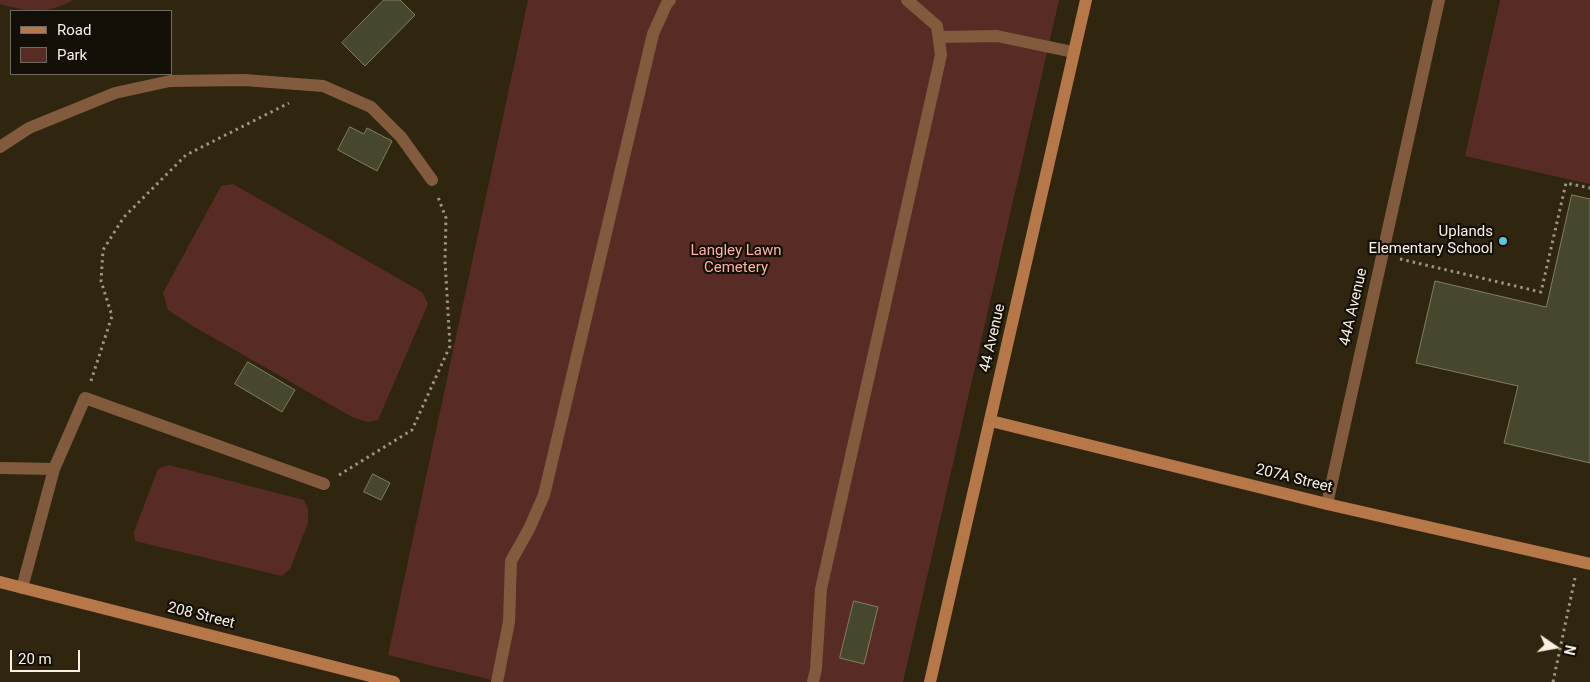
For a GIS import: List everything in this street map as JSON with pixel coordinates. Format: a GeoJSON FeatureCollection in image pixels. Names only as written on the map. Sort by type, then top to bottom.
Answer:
{"type":"FeatureCollection","features":[{"type":"Feature","properties":{"kind":"street"},"geometry":{"type":"LineString","coordinates":[[497,682],[509,622],[512,561],[544,495],[653,34],[670,0]]}},
{"type":"Feature","properties":{"kind":"street"},"geometry":{"type":"LineString","coordinates":[[813,682],[816,669],[821,589],[941,55],[937,26],[907,0]]}},
{"type":"Feature","properties":{"kind":"street","name":"44 Avenue"},"geometry":{"type":"LineString","coordinates":[[930,682],[1086,0]]}},
{"type":"Feature","properties":{"kind":"street","name":"44A Avenue"},"geometry":{"type":"LineString","coordinates":[[1327,504],[1439,0]]}},
{"type":"Feature","properties":{"kind":"street"},"geometry":{"type":"LineString","coordinates":[[939,37],[997,36],[1073,52]]}},
{"type":"Feature","properties":{"kind":"street"},"geometry":{"type":"LineString","coordinates":[[0,147],[29,128],[115,93],[170,80],[244,80],[323,86],[371,107],[401,137],[432,180]]}},
{"type":"Feature","properties":{"kind":"street"},"geometry":{"type":"LineString","coordinates":[[22,588],[54,470],[85,398],[324,484]]}},
{"type":"Feature","properties":{"kind":"street","name":"207A Street"},"geometry":{"type":"LineString","coordinates":[[991,421],[1327,504],[1584,563]]}},
{"type":"Feature","properties":{"kind":"street"},"geometry":{"type":"LineString","coordinates":[[0,468],[54,470]]}},
{"type":"Feature","properties":{"kind":"street","name":"208 Street"},"geometry":{"type":"LineString","coordinates":[[0,582],[394,682]]}},
{"type":"Feature","properties":{"kind":"path"},"geometry":{"type":"LineString","coordinates":[[85,398],[112,316],[100,281],[103,250],[124,217],[186,155],[323,86]]}},
{"type":"Feature","properties":{"kind":"path"},"geometry":{"type":"LineString","coordinates":[[324,484],[412,430],[450,346],[446,218],[432,180]]}},
{"type":"Feature","properties":{"kind":"path"},"geometry":{"type":"LineString","coordinates":[[1382,255],[1541,292],[1566,183],[1590,188]]}},
{"type":"Feature","properties":{"kind":"path"},"geometry":{"type":"LineString","coordinates":[[1553,682],[1584,563]]}},
{"type":"Feature","properties":{"kind":"green space"},"geometry":{"type":"Polygon","coordinates":[[[0,0],[73,0],[46,10],[20,9],[0,4],[0,0]]]}},
{"type":"Feature","properties":{"kind":"green space","name":"Langley Lawn Cemetery"},"geometry":{"type":"Polygon","coordinates":[[[528,0],[1059,0],[903,682],[500,682],[388,655],[528,0]]]}},
{"type":"Feature","properties":{"kind":"green space"},"geometry":{"type":"Polygon","coordinates":[[[1500,0],[1590,0],[1590,184],[1465,156],[1500,0]]]}},
{"type":"Feature","properties":{"kind":"green space"},"geometry":{"type":"Polygon","coordinates":[[[233,184],[422,292],[428,304],[378,420],[368,422],[352,417],[168,310],[163,293],[221,186],[233,184]]]}},
{"type":"Feature","properties":{"kind":"green space"},"geometry":{"type":"Polygon","coordinates":[[[169,465],[304,500],[308,509],[308,523],[290,569],[282,576],[135,541],[134,532],[158,469],[169,465]]]}},
{"type":"Feature","properties":{"kind":"building"},"geometry":{"type":"Polygon","coordinates":[[[384,0],[400,0],[415,15],[365,66],[342,43],[384,0]]]}},
{"type":"Feature","properties":{"kind":"building"},"geometry":{"type":"Polygon","coordinates":[[[350,127],[364,134],[367,128],[392,141],[377,171],[338,150],[350,127]]]}},
{"type":"Feature","properties":{"kind":"building"},"geometry":{"type":"Polygon","coordinates":[[[1572,195],[1590,199],[1590,463],[1504,443],[1518,386],[1416,363],[1435,281],[1546,307],[1572,195]]]}},
{"type":"Feature","properties":{"kind":"building"},"geometry":{"type":"Polygon","coordinates":[[[248,362],[295,390],[282,412],[235,384],[248,362]]]}},
{"type":"Feature","properties":{"kind":"building"},"geometry":{"type":"Polygon","coordinates":[[[373,474],[390,483],[381,500],[364,492],[373,474]]]}},
{"type":"Feature","properties":{"kind":"building"},"geometry":{"type":"Polygon","coordinates":[[[854,601],[878,607],[864,664],[840,658],[854,601]]]}},
{"type":"Feature","properties":{"kind":"place","name":"Uplands Elementary School"},"geometry":{"type":"Point","coordinates":[1503,241]}}]}
